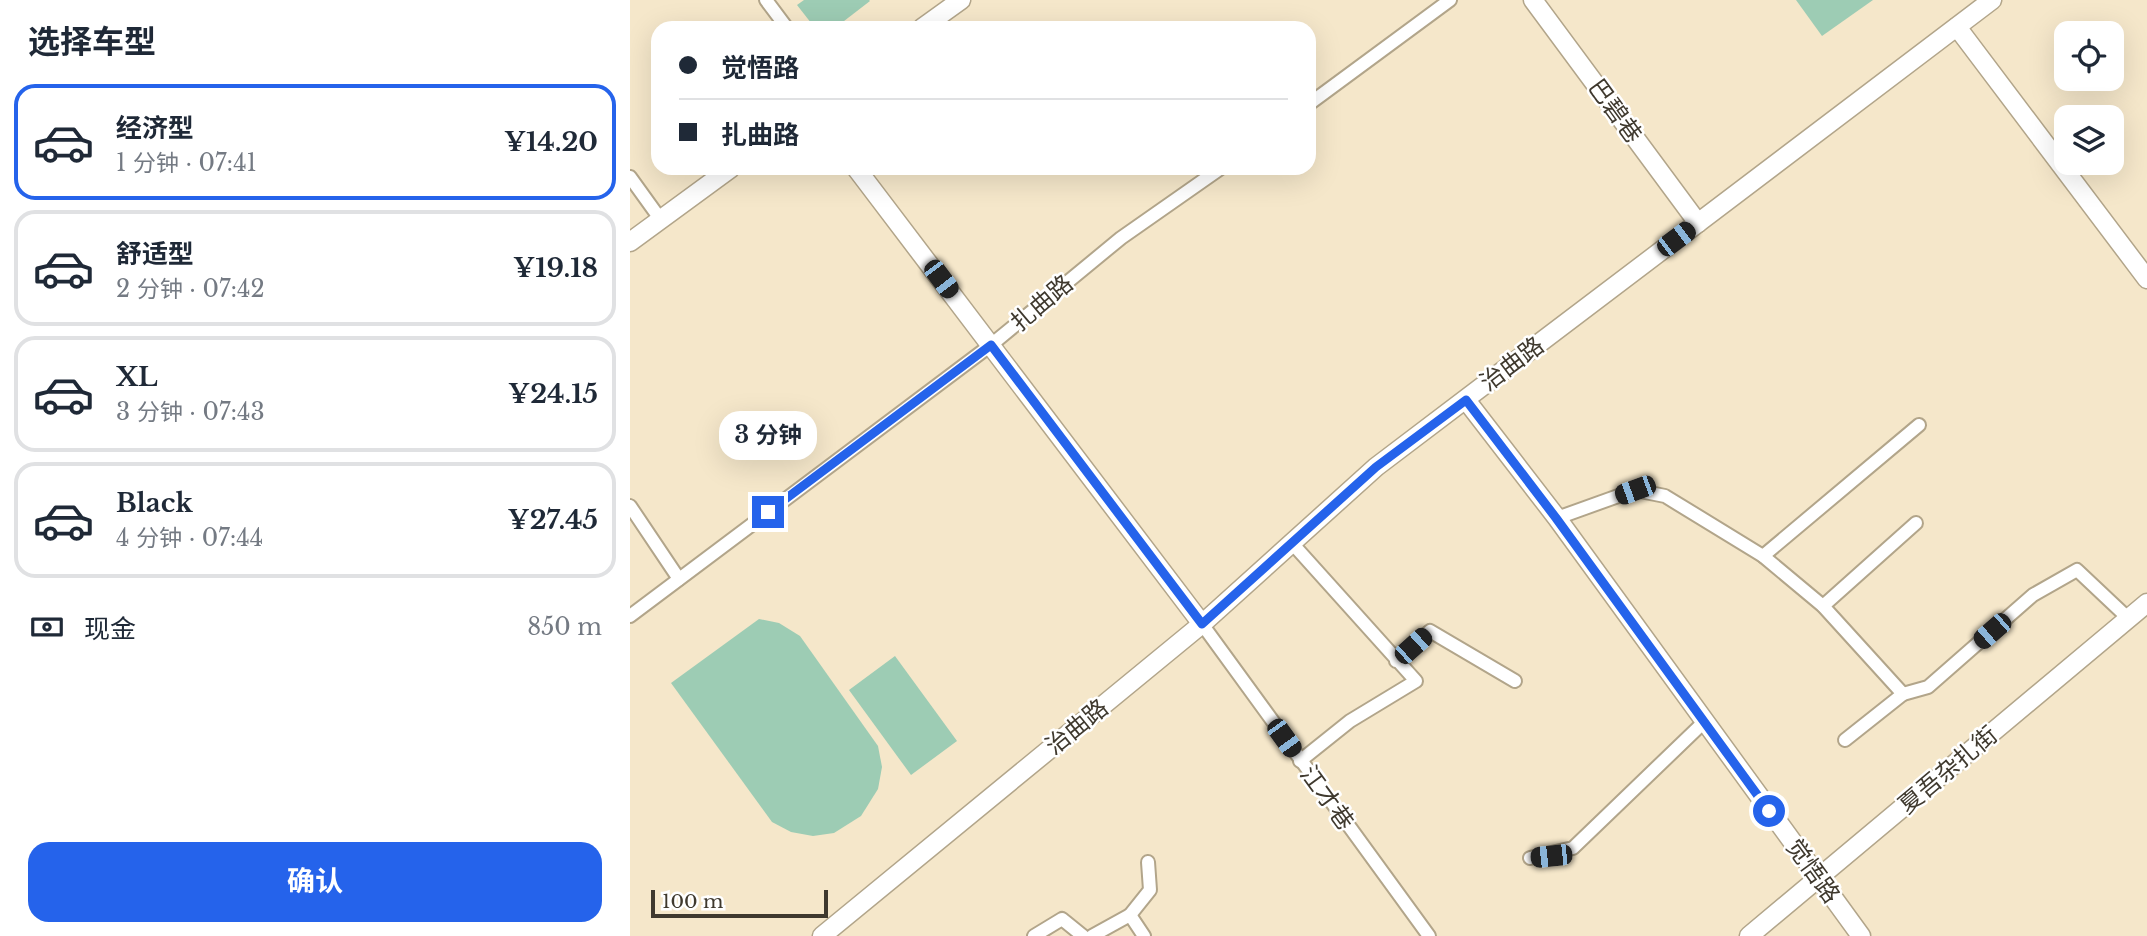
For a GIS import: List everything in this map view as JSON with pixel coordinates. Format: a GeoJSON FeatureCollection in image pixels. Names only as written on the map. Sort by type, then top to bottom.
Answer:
{"type":"FeatureCollection","features":[{"type":"Feature","properties":{"kind":"main road"},"geometry":{"type":"LineString","coordinates":[[932,21],[961,0]]}},
{"type":"Feature","properties":{"kind":"main road","name":"巴碧巷"},"geometry":{"type":"LineString","coordinates":[[1533,0],[1698,223]]}},
{"type":"Feature","properties":{"kind":"main road","name":"治曲路"},"geometry":{"type":"LineString","coordinates":[[822,936],[1202,624],[1376,467],[1992,0]]}},
{"type":"Feature","properties":{"kind":"main road"},"geometry":{"type":"LineString","coordinates":[[1957,27],[2147,279]]}},
{"type":"Feature","properties":{"kind":"main road"},"geometry":{"type":"LineString","coordinates":[[630,242],[722,175]]}},
{"type":"Feature","properties":{"kind":"main road"},"geometry":{"type":"LineString","coordinates":[[861,175],[1202,624]]}},
{"type":"Feature","properties":{"kind":"main road","name":"觉悟路"},"geometry":{"type":"LineString","coordinates":[[1466,400],[1556,518],[1861,936]]}},
{"type":"Feature","properties":{"kind":"main road","name":"夏吾杂扎街"},"geometry":{"type":"LineString","coordinates":[[1749,936],[2147,603]]}},
{"type":"Feature","properties":{"kind":"street"},"geometry":{"type":"LineString","coordinates":[[766,0],[782,21]]}},
{"type":"Feature","properties":{"kind":"street"},"geometry":{"type":"LineString","coordinates":[[1316,99],[1450,0]]}},
{"type":"Feature","properties":{"kind":"street","name":"扎曲路"},"geometry":{"type":"LineString","coordinates":[[630,616],[991,345],[1121,238],[1211,175]]}},
{"type":"Feature","properties":{"kind":"street"},"geometry":{"type":"LineString","coordinates":[[630,177],[661,220]]}},
{"type":"Feature","properties":{"kind":"street"},"geometry":{"type":"LineString","coordinates":[[1763,556],[1919,425]]}},
{"type":"Feature","properties":{"kind":"street"},"geometry":{"type":"LineString","coordinates":[[1556,518],[1635,490],[1665,496],[1763,556],[1823,606],[1903,694]]}},
{"type":"Feature","properties":{"kind":"street"},"geometry":{"type":"LineString","coordinates":[[630,506],[679,579]]}},
{"type":"Feature","properties":{"kind":"street"},"geometry":{"type":"LineString","coordinates":[[1823,606],[1916,523]]}},
{"type":"Feature","properties":{"kind":"street"},"geometry":{"type":"LineString","coordinates":[[1291,542],[1416,681],[1350,721],[1300,761]]}},
{"type":"Feature","properties":{"kind":"street"},"geometry":{"type":"LineString","coordinates":[[1845,740],[1903,694],[1928,687],[2033,595],[2077,570],[2129,619]]}},
{"type":"Feature","properties":{"kind":"street","name":"江才巷"},"geometry":{"type":"LineString","coordinates":[[1202,624],[1429,936]]}},
{"type":"Feature","properties":{"kind":"street"},"geometry":{"type":"LineString","coordinates":[[1396,661],[1430,631],[1515,681]]}},
{"type":"Feature","properties":{"kind":"street"},"geometry":{"type":"LineString","coordinates":[[1530,858],[1573,848],[1704,722]]}},
{"type":"Feature","properties":{"kind":"street"},"geometry":{"type":"LineString","coordinates":[[1092,936],[1130,915],[1150,890],[1148,862]]}},
{"type":"Feature","properties":{"kind":"street"},"geometry":{"type":"LineString","coordinates":[[1130,915],[1144,936]]}},
{"type":"Feature","properties":{"kind":"street"},"geometry":{"type":"LineString","coordinates":[[1034,936],[1062,919],[1083,936]]}},
{"type":"Feature","properties":{"kind":"green space"},"geometry":{"type":"Polygon","coordinates":[[[804,0],[870,1],[844,21],[810,21],[797,5],[804,0]]]}},
{"type":"Feature","properties":{"kind":"green space"},"geometry":{"type":"Polygon","coordinates":[[[1796,0],[1873,0],[1822,36],[1796,0]]]}},
{"type":"Feature","properties":{"kind":"green space"},"geometry":{"type":"Polygon","coordinates":[[[759,619],[779,623],[800,636],[878,746],[882,767],[878,789],[861,816],[834,833],[813,836],[791,832],[772,822],[671,683],[759,619]]]}},
{"type":"Feature","properties":{"kind":"green space"},"geometry":{"type":"Polygon","coordinates":[[[895,656],[957,741],[911,775],[849,690],[895,656]]]}},
{"type":"Feature","properties":{"kind":"route"},"geometry":{"type":"LineString","coordinates":[[768,512],[991,345],[1202,624],[1376,467],[1466,400],[1556,518],[1769,811]]}}]}
